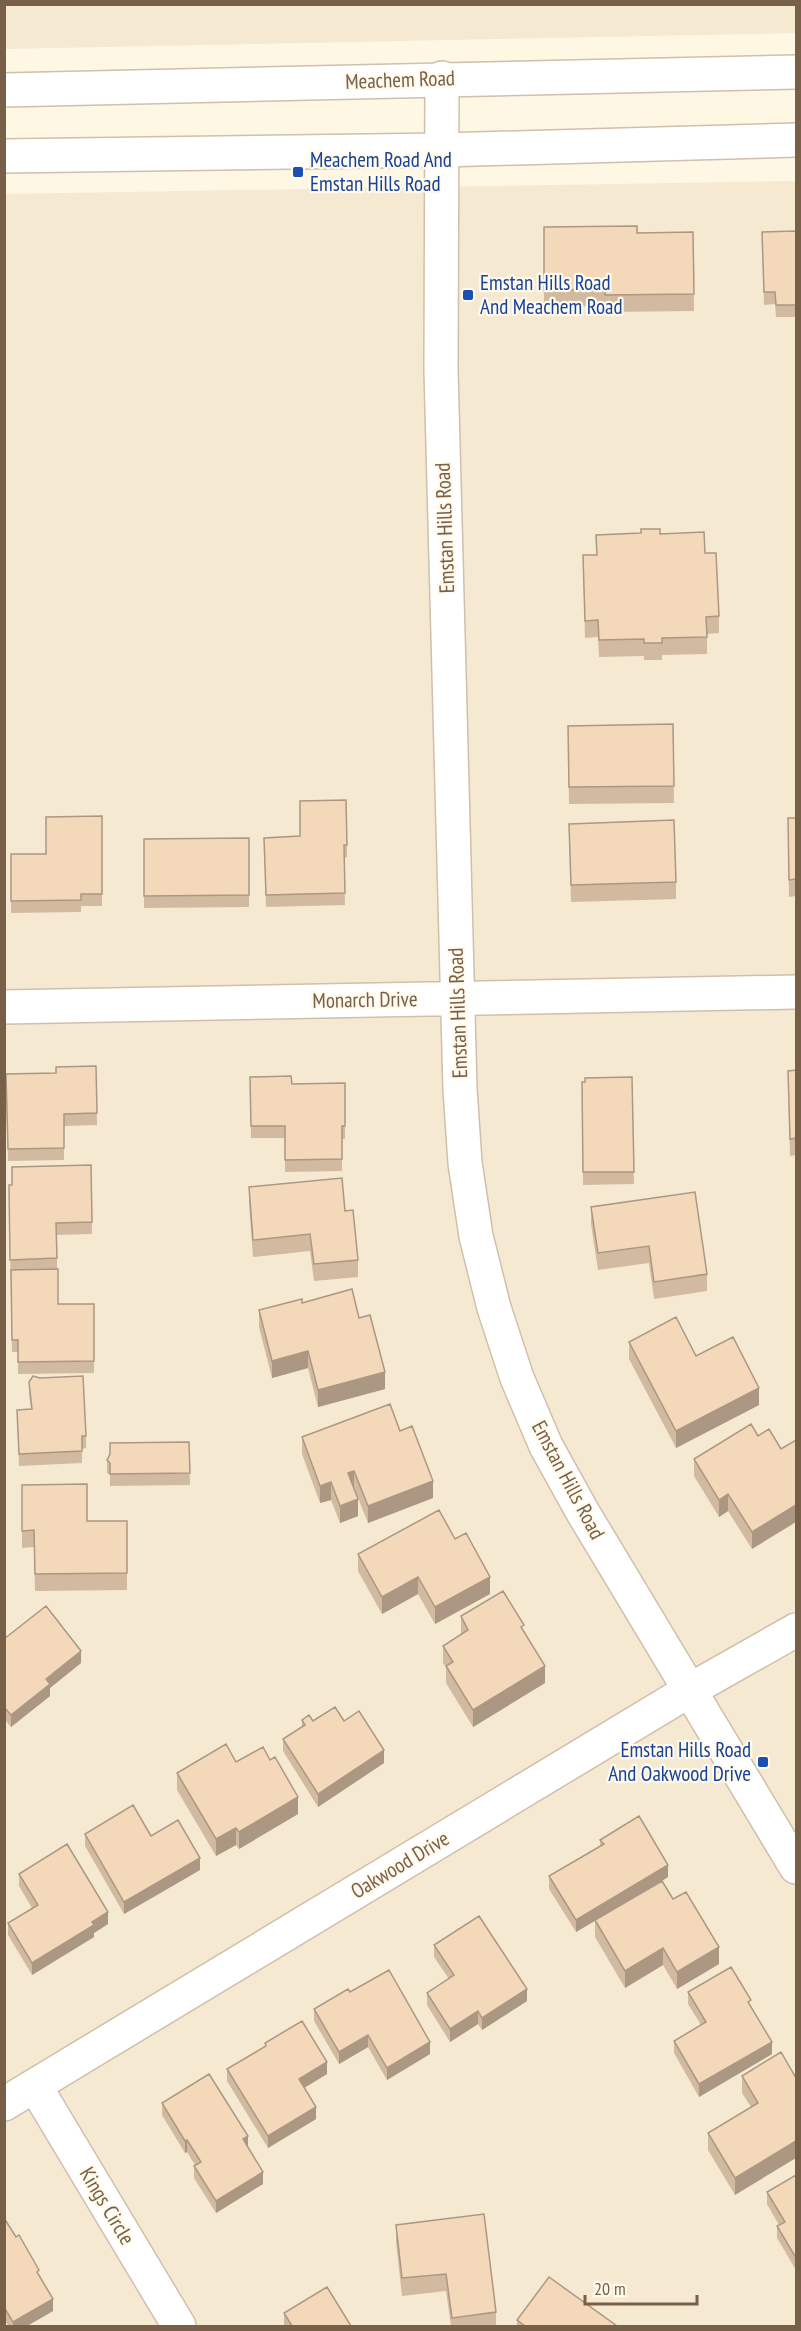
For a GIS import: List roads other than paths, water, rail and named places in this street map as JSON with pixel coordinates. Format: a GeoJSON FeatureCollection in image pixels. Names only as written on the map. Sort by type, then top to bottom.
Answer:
{"type":"FeatureCollection","features":[{"type":"Feature","properties":{"kind":"street","name":"Meachem Road"},"geometry":{"type":"LineString","coordinates":[[4,90],[442,78],[796,72]]}},
{"type":"Feature","properties":{"kind":"street","name":"Emstan Hills Road"},"geometry":{"type":"LineString","coordinates":[[442,78],[441,370],[458,998],[465,1163],[474,1226],[494,1308],[517,1378],[546,1446],[582,1511],[796,1867]]}},
{"type":"Feature","properties":{"kind":"street"},"geometry":{"type":"LineString","coordinates":[[4,156],[443,150],[796,140]]}},
{"type":"Feature","properties":{"kind":"street","name":"Monarch Drive"},"geometry":{"type":"LineString","coordinates":[[4,1007],[796,992]]}},
{"type":"Feature","properties":{"kind":"street","name":"Oakwood Drive"},"geometry":{"type":"LineString","coordinates":[[4,2104],[690,1690],[796,1630]]}},
{"type":"Feature","properties":{"kind":"street","name":"Kings Circle"},"geometry":{"type":"LineString","coordinates":[[35,2086],[179,2326]]}},
{"type":"Feature","properties":{"kind":"place","name":"Meachem Road And Emstan Hills Road"},"geometry":{"type":"Point","coordinates":[298,172]}},
{"type":"Feature","properties":{"kind":"place","name":"Emstan Hills Road And Meachem Road"},"geometry":{"type":"Point","coordinates":[468,295]}},
{"type":"Feature","properties":{"kind":"place","name":"Emstan Hills Road And Oakwood Drive"},"geometry":{"type":"Point","coordinates":[763,1762]}}]}
